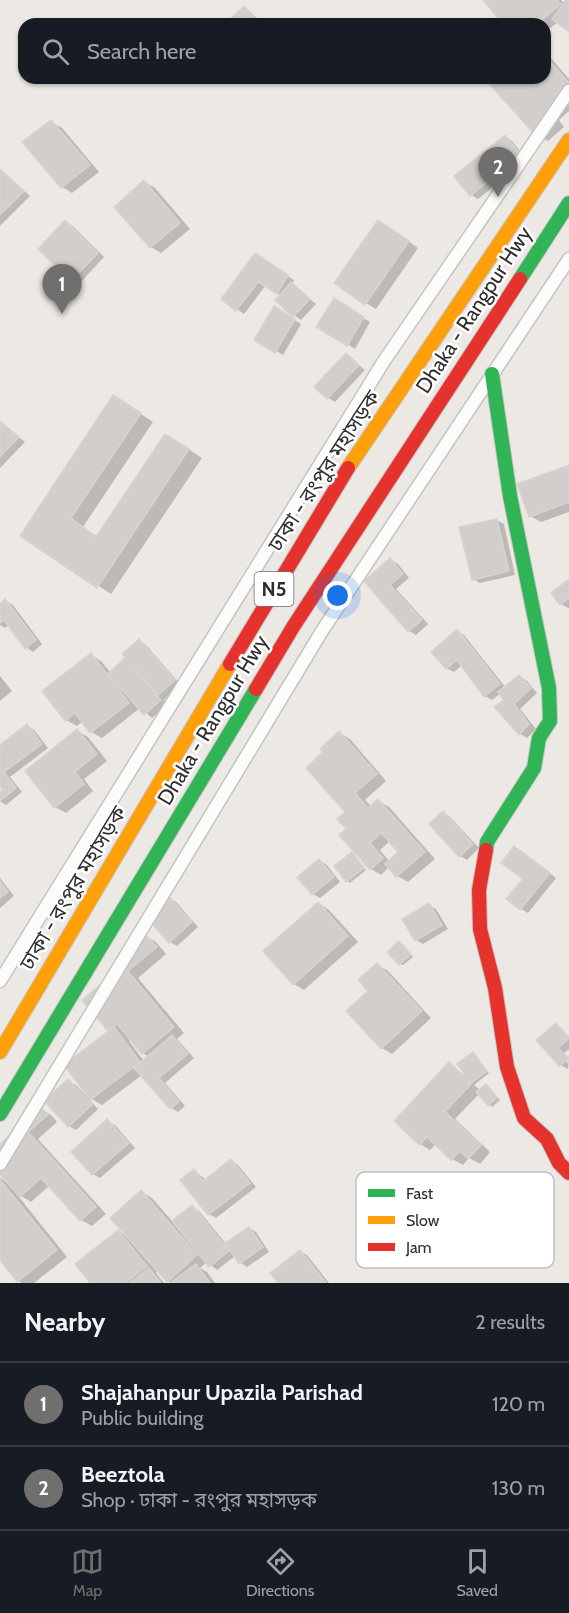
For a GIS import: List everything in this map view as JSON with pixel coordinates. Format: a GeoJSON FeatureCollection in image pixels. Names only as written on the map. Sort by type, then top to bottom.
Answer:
{"type":"FeatureCollection","features":[{"type":"Feature","properties":{"kind":"main road","name":"ঢাকা - রংপুর মহাসড়ক"},"geometry":{"type":"LineString","coordinates":[[0,1052],[333,490],[569,140]]}},
{"type":"Feature","properties":{"kind":"main road","name":"Dhaka - Rangpur Hwy"},"geometry":{"type":"LineString","coordinates":[[0,1114],[293,627],[569,203]]}},
{"type":"Feature","properties":{"kind":"main road"},"geometry":{"type":"LineString","coordinates":[[492,374],[510,496],[549,688],[550,721],[538,738],[534,768],[487,842],[479,890],[480,928],[495,987],[507,1068],[524,1118],[547,1139],[559,1163],[569,1173]]}},
{"type":"Feature","properties":{"kind":"lane"},"geometry":{"type":"LineString","coordinates":[[0,981],[384,361],[569,91]]}},
{"type":"Feature","properties":{"kind":"lane"},"geometry":{"type":"LineString","coordinates":[[0,1164],[322,631],[569,259]]}},
{"type":"Feature","properties":{"kind":"building"},"geometry":{"type":"Polygon","coordinates":[[[483,0],[557,0],[561,4],[544,18],[498,18],[483,0]]]}},
{"type":"Feature","properties":{"kind":"building"},"geometry":{"type":"Polygon","coordinates":[[[566,0],[569,0],[569,32],[552,19],[566,0]]]}},
{"type":"Feature","properties":{"kind":"building"},"geometry":{"type":"Polygon","coordinates":[[[244,6],[255,18],[231,18],[244,6]]]}},
{"type":"Feature","properties":{"kind":"building"},"geometry":{"type":"Polygon","coordinates":[[[551,63],[569,83],[569,96],[536,136],[490,84],[551,84],[551,63]]]}},
{"type":"Feature","properties":{"kind":"building"},"geometry":{"type":"Polygon","coordinates":[[[51,120],[90,165],[61,188],[22,142],[51,120]]]}},
{"type":"Feature","properties":{"kind":"building"},"geometry":{"type":"Polygon","coordinates":[[[505,135],[521,155],[470,196],[454,176],[505,135]]]}},
{"type":"Feature","properties":{"kind":"building"},"geometry":{"type":"Polygon","coordinates":[[[0,169],[24,191],[0,215],[0,169]]]}},
{"type":"Feature","properties":{"kind":"building"},"geometry":{"type":"Polygon","coordinates":[[[144,180],[180,223],[150,248],[114,207],[144,180]]]}},
{"type":"Feature","properties":{"kind":"building"},"geometry":{"type":"Polygon","coordinates":[[[65,220],[98,253],[71,281],[38,249],[65,220]]]}},
{"type":"Feature","properties":{"kind":"building"},"geometry":{"type":"Polygon","coordinates":[[[378,220],[409,241],[365,305],[334,283],[378,220]]]}},
{"type":"Feature","properties":{"kind":"building"},"geometry":{"type":"Polygon","coordinates":[[[255,253],[288,275],[277,294],[258,282],[236,311],[221,299],[255,253]]]}},
{"type":"Feature","properties":{"kind":"building"},"geometry":{"type":"Polygon","coordinates":[[[291,282],[310,299],[293,317],[275,300],[291,282]]]}},
{"type":"Feature","properties":{"kind":"building"},"geometry":{"type":"Polygon","coordinates":[[[334,298],[364,317],[347,346],[316,327],[334,298]]]}},
{"type":"Feature","properties":{"kind":"building"},"geometry":{"type":"Polygon","coordinates":[[[274,306],[295,319],[275,353],[254,340],[274,306]]]}},
{"type":"Feature","properties":{"kind":"building"},"geometry":{"type":"Polygon","coordinates":[[[346,353],[359,365],[327,399],[314,387],[346,353]]]}},
{"type":"Feature","properties":{"kind":"building"},"geometry":{"type":"Polygon","coordinates":[[[113,395],[141,413],[71,518],[96,537],[165,434],[189,449],[97,588],[20,536],[113,395]]]}},
{"type":"Feature","properties":{"kind":"building"},"geometry":{"type":"Polygon","coordinates":[[[0,421],[19,437],[0,457],[0,421]]]}},
{"type":"Feature","properties":{"kind":"building"},"geometry":{"type":"Polygon","coordinates":[[[569,465],[569,502],[529,517],[517,484],[569,465]]]}},
{"type":"Feature","properties":{"kind":"building"},"geometry":{"type":"Polygon","coordinates":[[[497,519],[509,571],[472,580],[459,527],[497,519]]]}},
{"type":"Feature","properties":{"kind":"building"},"geometry":{"type":"Polygon","coordinates":[[[390,558],[403,574],[390,585],[422,620],[408,632],[364,581],[390,558]]]}},
{"type":"Feature","properties":{"kind":"building"},"geometry":{"type":"Polygon","coordinates":[[[569,579],[569,598],[560,605],[551,593],[569,579]]]}},
{"type":"Feature","properties":{"kind":"building"},"geometry":{"type":"Polygon","coordinates":[[[5,599],[36,640],[25,649],[4,620],[0,623],[0,604],[5,599]]]}},
{"type":"Feature","properties":{"kind":"building"},"geometry":{"type":"Polygon","coordinates":[[[457,629],[500,684],[484,697],[457,660],[446,669],[431,652],[457,629]]]}},
{"type":"Feature","properties":{"kind":"building"},"geometry":{"type":"Polygon","coordinates":[[[139,639],[175,680],[158,695],[122,654],[139,639]]]}},
{"type":"Feature","properties":{"kind":"building"},"geometry":{"type":"Polygon","coordinates":[[[91,653],[129,703],[90,733],[75,713],[65,721],[42,691],[91,653]]]}},
{"type":"Feature","properties":{"kind":"building"},"geometry":{"type":"Polygon","coordinates":[[[125,658],[161,700],[144,715],[108,674],[125,658]]]}},
{"type":"Feature","properties":{"kind":"building"},"geometry":{"type":"Polygon","coordinates":[[[519,675],[531,688],[514,704],[529,724],[519,735],[494,707],[504,700],[498,692],[519,675]]]}},
{"type":"Feature","properties":{"kind":"building"},"geometry":{"type":"Polygon","coordinates":[[[27,724],[42,744],[4,772],[16,788],[0,801],[0,792],[3,790],[0,786],[0,745],[27,724]]]}},
{"type":"Feature","properties":{"kind":"building"},"geometry":{"type":"Polygon","coordinates":[[[77,729],[97,754],[75,772],[84,784],[54,808],[25,771],[77,729]]]}},
{"type":"Feature","properties":{"kind":"building"},"geometry":{"type":"Polygon","coordinates":[[[339,731],[377,774],[355,793],[368,808],[378,799],[425,852],[396,877],[385,864],[398,852],[381,833],[370,843],[383,858],[370,870],[339,835],[346,829],[337,819],[345,812],[306,768],[323,752],[320,749],[339,731]]]}},
{"type":"Feature","properties":{"kind":"building"},"geometry":{"type":"Polygon","coordinates":[[[443,811],[473,844],[459,857],[429,824],[443,811]]]}},
{"type":"Feature","properties":{"kind":"building"},"geometry":{"type":"Polygon","coordinates":[[[514,846],[550,873],[520,910],[506,899],[523,879],[501,863],[514,846]]]}},
{"type":"Feature","properties":{"kind":"building"},"geometry":{"type":"Polygon","coordinates":[[[352,852],[364,868],[346,882],[334,866],[352,852]]]}},
{"type":"Feature","properties":{"kind":"building"},"geometry":{"type":"Polygon","coordinates":[[[319,859],[334,877],[312,895],[297,877],[319,859]]]}},
{"type":"Feature","properties":{"kind":"building"},"geometry":{"type":"Polygon","coordinates":[[[0,881],[8,892],[0,898],[0,881]]]}},
{"type":"Feature","properties":{"kind":"building"},"geometry":{"type":"Polygon","coordinates":[[[168,896],[192,922],[169,943],[145,916],[168,896]]]}},
{"type":"Feature","properties":{"kind":"building"},"geometry":{"type":"Polygon","coordinates":[[[318,902],[348,936],[293,985],[263,951],[318,902]]]}},
{"type":"Feature","properties":{"kind":"building"},"geometry":{"type":"Polygon","coordinates":[[[429,903],[442,925],[415,941],[402,919],[429,903]]]}},
{"type":"Feature","properties":{"kind":"building"},"geometry":{"type":"Polygon","coordinates":[[[145,934],[157,947],[128,971],[174,1027],[142,1054],[117,1024],[108,1031],[82,1000],[126,964],[145,934]]]}},
{"type":"Feature","properties":{"kind":"building"},"geometry":{"type":"Polygon","coordinates":[[[399,941],[411,954],[399,965],[387,952],[399,941]]]}},
{"type":"Feature","properties":{"kind":"building"},"geometry":{"type":"Polygon","coordinates":[[[377,963],[422,1011],[381,1049],[346,1011],[368,991],[358,980],[377,963]]]}},
{"type":"Feature","properties":{"kind":"building"},"geometry":{"type":"Polygon","coordinates":[[[556,1023],[569,1038],[558,1048],[569,1059],[569,1064],[566,1061],[559,1066],[536,1040],[556,1023]]]}},
{"type":"Feature","properties":{"kind":"building"},"geometry":{"type":"Polygon","coordinates":[[[114,1027],[140,1062],[90,1100],[64,1065],[114,1027]]]}},
{"type":"Feature","properties":{"kind":"building"},"geometry":{"type":"Polygon","coordinates":[[[172,1035],[188,1054],[159,1078],[179,1102],[170,1109],[134,1068],[172,1035]]]}},
{"type":"Feature","properties":{"kind":"building"},"geometry":{"type":"Polygon","coordinates":[[[473,1052],[487,1071],[471,1083],[457,1064],[473,1052]]]}},
{"type":"Feature","properties":{"kind":"building"},"geometry":{"type":"Polygon","coordinates":[[[449,1062],[471,1084],[445,1112],[481,1145],[468,1159],[460,1151],[451,1160],[427,1137],[419,1145],[394,1121],[449,1062]]]}},
{"type":"Feature","properties":{"kind":"building"},"geometry":{"type":"Polygon","coordinates":[[[68,1079],[92,1105],[68,1127],[44,1101],[68,1079]]]}},
{"type":"Feature","properties":{"kind":"building"},"geometry":{"type":"Polygon","coordinates":[[[486,1084],[497,1097],[488,1106],[476,1092],[486,1084]]]}},
{"type":"Feature","properties":{"kind":"building"},"geometry":{"type":"Polygon","coordinates":[[[41,1107],[48,1115],[28,1132],[96,1207],[80,1221],[41,1178],[20,1197],[0,1175],[0,1144],[41,1107]]]}},
{"type":"Feature","properties":{"kind":"building"},"geometry":{"type":"Polygon","coordinates":[[[107,1119],[129,1143],[92,1175],[71,1152],[107,1119]]]}},
{"type":"Feature","properties":{"kind":"building"},"geometry":{"type":"Polygon","coordinates":[[[231,1159],[250,1183],[208,1215],[180,1180],[194,1169],[203,1181],[231,1159]]]}},
{"type":"Feature","properties":{"kind":"building"},"geometry":{"type":"Polygon","coordinates":[[[0,1180],[57,1250],[17,1282],[0,1260],[0,1180]]]}},
{"type":"Feature","properties":{"kind":"building"},"geometry":{"type":"Polygon","coordinates":[[[141,1190],[197,1255],[167,1282],[110,1218],[141,1190]]]}},
{"type":"Feature","properties":{"kind":"building"},"geometry":{"type":"Polygon","coordinates":[[[192,1205],[229,1251],[209,1267],[172,1221],[192,1205]]]}},
{"type":"Feature","properties":{"kind":"building"},"geometry":{"type":"Polygon","coordinates":[[[249,1227],[263,1247],[239,1264],[225,1243],[249,1227]]]}},
{"type":"Feature","properties":{"kind":"building"},"geometry":{"type":"Polygon","coordinates":[[[118,1230],[147,1266],[125,1283],[90,1283],[75,1264],[118,1230]]]}},
{"type":"Feature","properties":{"kind":"building"},"geometry":{"type":"Polygon","coordinates":[[[300,1250],[326,1283],[278,1283],[270,1273],[300,1250]]]}},
{"type":"Feature","properties":{"kind":"building"},"geometry":{"type":"Polygon","coordinates":[[[196,1264],[210,1283],[170,1283],[196,1264]]]}},
{"type":"Feature","properties":{"kind":"building"},"geometry":{"type":"Polygon","coordinates":[[[149,1268],[161,1283],[129,1283],[149,1268]]]}},
{"type":"Feature","properties":{"kind":"traffic: fast"},"geometry":{"type":"LineString","coordinates":[[520,279],[569,203]]}},
{"type":"Feature","properties":{"kind":"traffic: fast"},"geometry":{"type":"LineString","coordinates":[[486,850],[487,842],[534,768],[539,738],[550,721],[549,688],[510,496],[492,374]]}},
{"type":"Feature","properties":{"kind":"traffic: fast"},"geometry":{"type":"LineString","coordinates":[[0,1114],[256,689]]}},
{"type":"Feature","properties":{"kind":"traffic: slow"},"geometry":{"type":"LineString","coordinates":[[348,468],[569,140]]}},
{"type":"Feature","properties":{"kind":"traffic: slow"},"geometry":{"type":"LineString","coordinates":[[0,1052],[230,664]]}},
{"type":"Feature","properties":{"kind":"traffic: jam"},"geometry":{"type":"LineString","coordinates":[[256,689],[293,627],[520,279]]}},
{"type":"Feature","properties":{"kind":"traffic: jam"},"geometry":{"type":"LineString","coordinates":[[230,664],[348,468]]}},
{"type":"Feature","properties":{"kind":"traffic: jam"},"geometry":{"type":"LineString","coordinates":[[486,850],[479,890],[480,929],[495,988],[507,1067],[524,1118],[547,1139],[559,1163],[569,1173]]}},
{"type":"Feature","properties":{"kind":"place","name":"Beeztola"},"geometry":{"type":"Point","coordinates":[498,197]}},
{"type":"Feature","properties":{"kind":"place","name":"Shajahanpur Upazila Parishad"},"geometry":{"type":"Point","coordinates":[62,314]}}]}
